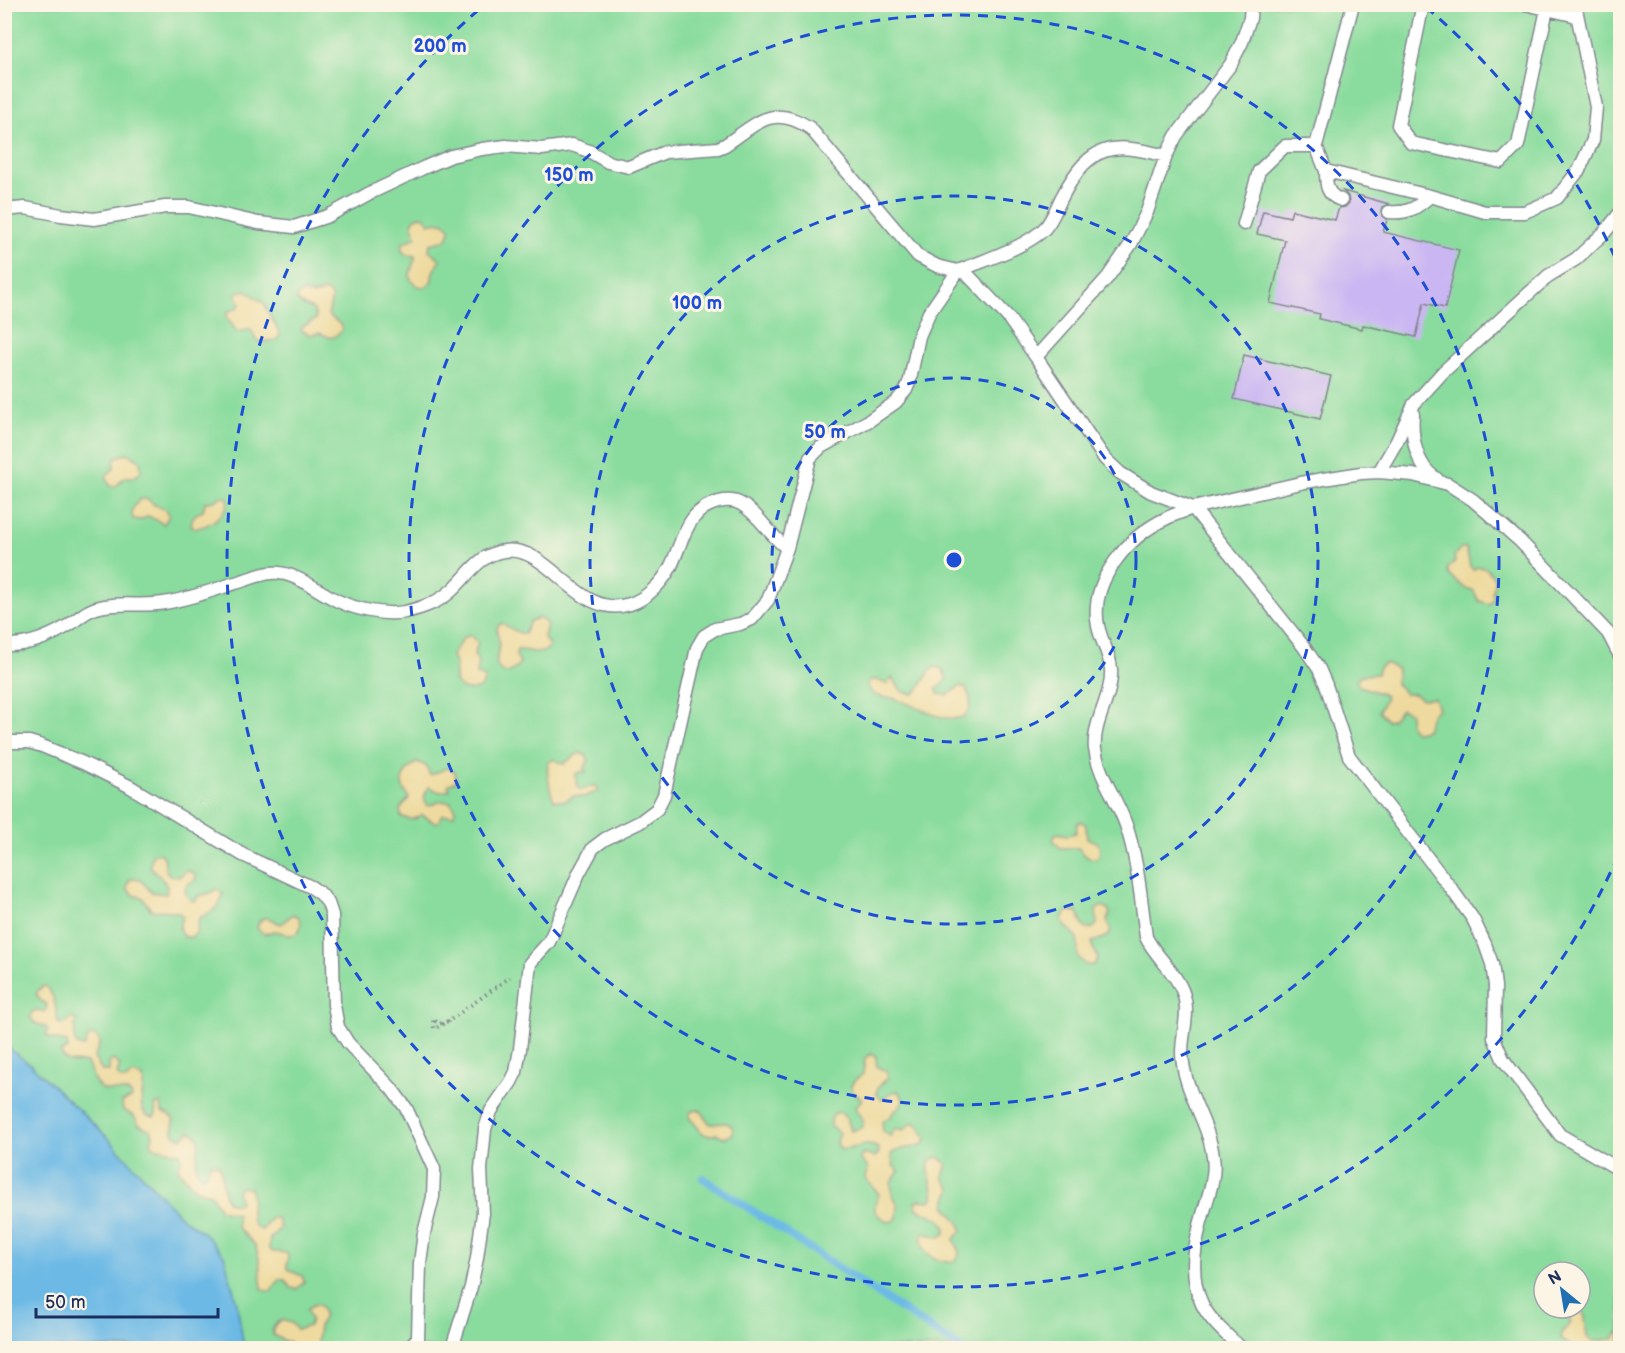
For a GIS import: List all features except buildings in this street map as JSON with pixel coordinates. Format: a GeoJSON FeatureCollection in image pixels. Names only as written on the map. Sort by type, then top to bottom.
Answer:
{"type":"FeatureCollection","features":[{"type":"Feature","properties":{"kind":"lane"},"geometry":{"type":"LineString","coordinates":[[1036,357],[1108,277],[1131,244],[1147,212],[1166,156],[1176,136],[1231,64],[1242,42],[1250,18],[1251,4]]}},
{"type":"Feature","properties":{"kind":"lane"},"geometry":{"type":"LineString","coordinates":[[1341,200],[1333,198],[1326,186],[1326,171],[1316,146],[1353,4]]}},
{"type":"Feature","properties":{"kind":"lane"},"geometry":{"type":"LineString","coordinates":[[1423,4],[1398,125],[1411,143],[1501,162],[1518,145],[1547,9]]}},
{"type":"Feature","properties":{"kind":"lane"},"geometry":{"type":"LineString","coordinates":[[1326,171],[1430,195],[1485,212],[1525,212],[1557,198],[1579,170],[1593,140],[1596,107],[1576,10],[1547,9],[1524,4]]}},
{"type":"Feature","properties":{"kind":"lane"},"geometry":{"type":"LineString","coordinates":[[4,210],[25,208],[94,219],[165,207],[189,207],[258,223],[294,227],[328,216],[368,194],[451,156],[482,149],[506,146],[542,149],[572,145],[589,151],[608,162],[629,167],[665,152],[718,148],[761,120],[774,116],[799,121],[810,128],[918,256],[937,266],[960,273],[1007,316],[1105,459],[1120,473],[1151,492],[1193,508],[1304,647],[1319,669],[1326,685],[1348,756],[1473,920],[1492,964],[1495,987],[1494,1038],[1503,1059],[1560,1135],[1620,1170]]}},
{"type":"Feature","properties":{"kind":"lane"},"geometry":{"type":"LineString","coordinates":[[1244,224],[1259,171],[1285,146],[1316,146]]}},
{"type":"Feature","properties":{"kind":"lane"},"geometry":{"type":"LineString","coordinates":[[452,1348],[471,1287],[477,1258],[483,1213],[481,1169],[485,1129],[491,1111],[512,1082],[516,1072],[530,963],[549,942],[579,873],[593,848],[605,839],[640,822],[657,809],[664,795],[697,648],[704,636],[714,629],[752,619],[768,600],[787,548],[810,458],[821,447],[870,420],[896,402],[906,390],[910,380],[919,336],[929,313],[960,273],[1032,239],[1046,227],[1063,194],[1082,165],[1100,151],[1121,147],[1166,156]]}},
{"type":"Feature","properties":{"kind":"lane"},"geometry":{"type":"LineString","coordinates":[[1389,212],[1400,213],[1417,208],[1430,195]]}},
{"type":"Feature","properties":{"kind":"lane"},"geometry":{"type":"LineString","coordinates":[[1379,472],[1397,441],[1414,404],[1443,372],[1548,276],[1576,259],[1605,232],[1620,213]]}},
{"type":"Feature","properties":{"kind":"lane"},"geometry":{"type":"LineString","coordinates":[[1414,404],[1412,428],[1416,449],[1423,466],[1434,478],[1473,500],[1520,541],[1608,633],[1620,656]]}},
{"type":"Feature","properties":{"kind":"lane"},"geometry":{"type":"LineString","coordinates":[[1241,1348],[1221,1329],[1202,1305],[1194,1276],[1194,1248],[1214,1177],[1213,1157],[1207,1134],[1185,1079],[1182,1052],[1186,1027],[1185,1002],[1176,979],[1146,938],[1131,840],[1098,764],[1095,747],[1097,730],[1108,698],[1111,670],[1098,627],[1097,612],[1100,591],[1116,559],[1129,545],[1167,518],[1193,508],[1340,475],[1379,472],[1413,475],[1448,484]]}},
{"type":"Feature","properties":{"kind":"lane"},"geometry":{"type":"LineString","coordinates":[[4,645],[17,646],[50,636],[95,608],[110,605],[165,603],[272,573],[296,578],[339,601],[359,608],[382,612],[402,612],[437,602],[488,555],[505,551],[526,554],[540,562],[575,591],[598,604],[617,606],[630,604],[658,585],[669,569],[694,516],[710,503],[724,501],[735,501],[744,506],[776,540],[787,548]]}},
{"type":"Feature","properties":{"kind":"lane"},"geometry":{"type":"LineString","coordinates":[[4,742],[29,742],[83,763],[129,786],[243,855],[311,887],[328,903],[332,915],[334,1005],[338,1027],[348,1043],[391,1088],[406,1108],[434,1169],[433,1197],[424,1233],[420,1263],[417,1336],[411,1348]]}},
{"type":"Feature","properties":{"kind":"path"},"geometry":{"type":"LineString","coordinates":[[449,1021],[530,963]]}},
{"type":"Feature","properties":{"kind":"green space"},"geometry":{"type":"Polygon","coordinates":[[[5,5],[1620,5],[1620,1348],[5,1348],[5,5]]]}},
{"type":"Feature","properties":{"kind":"sand"},"geometry":{"type":"Polygon","coordinates":[[[420,216],[425,217],[430,223],[443,222],[450,228],[446,240],[430,244],[429,250],[440,259],[431,282],[425,287],[412,282],[410,272],[415,256],[406,255],[401,249],[403,243],[416,237],[412,225],[414,219],[420,216]]]}},
{"type":"Feature","properties":{"kind":"sand"},"geometry":{"type":"Polygon","coordinates":[[[245,290],[265,304],[279,331],[280,336],[276,340],[261,342],[256,340],[251,329],[237,332],[227,318],[227,312],[237,308],[240,304],[237,292],[245,290]]]}},
{"type":"Feature","properties":{"kind":"sand"},"geometry":{"type":"Polygon","coordinates":[[[324,291],[332,298],[328,315],[339,323],[342,329],[331,338],[319,333],[311,335],[302,331],[302,327],[316,319],[314,310],[301,304],[296,297],[303,292],[314,295],[324,291]]]}},
{"type":"Feature","properties":{"kind":"sand"},"geometry":{"type":"Polygon","coordinates":[[[127,453],[140,461],[141,471],[135,477],[125,477],[116,486],[110,486],[106,477],[114,468],[115,458],[127,453]]]}},
{"type":"Feature","properties":{"kind":"sand"},"geometry":{"type":"Polygon","coordinates":[[[222,496],[228,498],[228,504],[222,514],[206,525],[194,528],[191,524],[192,519],[203,510],[205,502],[214,501],[222,496]]]}},
{"type":"Feature","properties":{"kind":"sand"},"geometry":{"type":"Polygon","coordinates":[[[141,499],[148,499],[153,504],[167,510],[169,516],[164,524],[148,516],[141,520],[133,519],[133,508],[141,499]]]}},
{"type":"Feature","properties":{"kind":"sand"},"geometry":{"type":"Polygon","coordinates":[[[1461,548],[1466,548],[1470,566],[1473,569],[1486,568],[1495,579],[1492,593],[1494,598],[1489,604],[1479,601],[1473,590],[1466,589],[1448,574],[1448,568],[1455,561],[1454,556],[1461,548]]]}},
{"type":"Feature","properties":{"kind":"sand"},"geometry":{"type":"Polygon","coordinates":[[[539,618],[547,624],[544,637],[550,644],[548,649],[541,652],[517,650],[516,655],[520,663],[508,673],[503,672],[497,663],[499,641],[497,627],[502,623],[524,634],[530,621],[539,618]]]}},
{"type":"Feature","properties":{"kind":"sand"},"geometry":{"type":"Polygon","coordinates":[[[471,635],[478,643],[474,655],[478,661],[477,674],[485,678],[482,687],[475,690],[464,689],[455,682],[455,664],[452,655],[463,638],[471,635]]]}},
{"type":"Feature","properties":{"kind":"sand"},"geometry":{"type":"Polygon","coordinates":[[[1386,663],[1397,669],[1396,685],[1405,694],[1414,694],[1422,699],[1434,698],[1438,709],[1431,715],[1426,730],[1416,732],[1410,726],[1410,712],[1401,709],[1392,720],[1387,721],[1379,711],[1386,697],[1359,686],[1356,680],[1361,675],[1377,674],[1379,667],[1386,663]]]}},
{"type":"Feature","properties":{"kind":"sand"},"geometry":{"type":"Polygon","coordinates":[[[934,667],[941,668],[945,673],[946,680],[937,689],[938,694],[948,695],[960,686],[966,688],[970,697],[970,708],[964,717],[937,716],[892,698],[876,695],[868,687],[869,681],[876,680],[887,684],[892,678],[903,692],[913,694],[934,667]]]}},
{"type":"Feature","properties":{"kind":"sand"},"geometry":{"type":"Polygon","coordinates":[[[579,753],[586,755],[589,760],[584,769],[586,772],[579,772],[575,776],[579,789],[595,785],[598,791],[584,797],[574,796],[565,801],[554,800],[549,782],[548,763],[554,759],[563,764],[579,753]]]}},
{"type":"Feature","properties":{"kind":"sand"},"geometry":{"type":"Polygon","coordinates":[[[418,762],[426,766],[430,775],[447,768],[455,771],[456,781],[448,785],[450,790],[440,792],[428,787],[424,798],[428,806],[441,801],[450,802],[455,808],[454,815],[442,815],[438,822],[422,815],[412,819],[401,816],[400,809],[409,798],[402,785],[403,778],[409,768],[418,762]]]}},
{"type":"Feature","properties":{"kind":"sand"},"geometry":{"type":"Polygon","coordinates":[[[1081,821],[1086,825],[1087,838],[1099,846],[1099,856],[1094,859],[1087,857],[1078,848],[1060,848],[1054,841],[1057,833],[1068,835],[1076,833],[1077,824],[1081,821]]]}},
{"type":"Feature","properties":{"kind":"sand"},"geometry":{"type":"Polygon","coordinates":[[[160,853],[164,857],[166,871],[173,877],[180,876],[187,870],[195,874],[196,879],[187,885],[185,890],[189,899],[195,901],[198,896],[216,889],[223,894],[222,899],[211,912],[199,918],[197,932],[192,937],[184,937],[180,932],[183,917],[180,913],[151,910],[143,898],[133,895],[127,888],[129,880],[137,879],[151,892],[166,894],[166,885],[150,865],[153,854],[160,853]]]}},
{"type":"Feature","properties":{"kind":"sand"},"geometry":{"type":"Polygon","coordinates":[[[1102,906],[1110,913],[1107,921],[1110,934],[1092,942],[1098,957],[1094,965],[1086,965],[1078,957],[1076,937],[1064,924],[1062,918],[1068,911],[1078,912],[1083,926],[1087,929],[1093,928],[1097,924],[1096,910],[1102,906]]]}},
{"type":"Feature","properties":{"kind":"sand"},"geometry":{"type":"Polygon","coordinates":[[[293,914],[299,917],[301,923],[296,934],[289,935],[274,931],[264,934],[257,928],[263,918],[281,924],[293,914]]]}},
{"type":"Feature","properties":{"kind":"sand"},"geometry":{"type":"Polygon","coordinates":[[[45,986],[54,999],[58,1023],[63,1024],[72,1018],[76,1020],[74,1039],[77,1045],[84,1047],[89,1036],[97,1036],[100,1043],[94,1058],[102,1071],[109,1071],[109,1063],[113,1060],[120,1065],[117,1075],[121,1079],[126,1080],[132,1074],[143,1077],[141,1101],[146,1115],[154,1117],[155,1105],[161,1103],[162,1112],[174,1120],[175,1136],[182,1138],[190,1131],[198,1137],[196,1168],[203,1176],[207,1174],[210,1163],[220,1165],[225,1198],[228,1202],[240,1202],[237,1193],[240,1187],[250,1188],[251,1218],[256,1227],[262,1230],[269,1220],[274,1217],[278,1219],[280,1228],[270,1239],[269,1249],[273,1252],[287,1253],[287,1269],[302,1276],[304,1282],[297,1289],[291,1288],[285,1280],[280,1279],[270,1292],[262,1289],[255,1245],[237,1227],[237,1214],[220,1210],[211,1194],[198,1191],[185,1178],[178,1169],[182,1158],[180,1153],[154,1147],[151,1142],[153,1135],[151,1130],[139,1125],[134,1116],[123,1110],[122,1102],[132,1098],[131,1094],[101,1089],[87,1063],[65,1060],[61,1052],[68,1049],[67,1042],[49,1038],[46,1034],[48,1030],[46,1027],[35,1023],[30,1017],[33,1011],[45,1012],[47,1005],[36,994],[41,987],[45,986]]]}},
{"type":"Feature","properties":{"kind":"sand"},"geometry":{"type":"Polygon","coordinates":[[[871,1054],[876,1057],[877,1067],[886,1071],[888,1077],[878,1088],[876,1094],[882,1100],[890,1093],[898,1091],[903,1098],[891,1117],[882,1121],[883,1131],[890,1136],[896,1128],[904,1130],[913,1122],[919,1126],[926,1138],[925,1143],[921,1145],[891,1154],[894,1167],[899,1171],[891,1183],[892,1193],[898,1205],[897,1217],[889,1222],[875,1211],[879,1194],[865,1178],[868,1168],[860,1159],[863,1154],[875,1157],[879,1153],[878,1148],[864,1145],[840,1149],[837,1144],[839,1133],[831,1126],[831,1119],[835,1113],[840,1112],[848,1120],[851,1131],[863,1127],[863,1120],[855,1108],[862,1099],[852,1091],[851,1085],[863,1074],[865,1058],[871,1054]]]}},
{"type":"Feature","properties":{"kind":"sand"},"geometry":{"type":"Polygon","coordinates":[[[698,1110],[710,1124],[727,1123],[732,1126],[733,1134],[725,1138],[716,1134],[704,1134],[690,1120],[689,1115],[692,1111],[698,1110]]]}},
{"type":"Feature","properties":{"kind":"sand"},"geometry":{"type":"Polygon","coordinates":[[[939,1157],[947,1164],[943,1177],[951,1189],[945,1205],[960,1224],[962,1231],[954,1239],[958,1248],[958,1256],[948,1262],[932,1256],[925,1250],[922,1242],[923,1233],[940,1237],[945,1233],[946,1228],[940,1219],[917,1209],[916,1202],[931,1201],[933,1198],[929,1165],[930,1160],[939,1157]]]}},
{"type":"Feature","properties":{"kind":"sand"},"geometry":{"type":"Polygon","coordinates":[[[317,1304],[322,1308],[324,1315],[319,1327],[316,1348],[298,1348],[273,1335],[274,1326],[282,1320],[291,1323],[297,1330],[309,1326],[311,1320],[307,1310],[317,1304]]]}},
{"type":"Feature","properties":{"kind":"sand"},"geometry":{"type":"Polygon","coordinates":[[[1569,1320],[1585,1320],[1587,1337],[1592,1341],[1613,1339],[1617,1332],[1620,1333],[1620,1348],[1587,1348],[1570,1345],[1560,1336],[1571,1323],[1569,1320]]]}},
{"type":"Feature","properties":{"kind":"water"},"geometry":{"type":"Polygon","coordinates":[[[5,1041],[12,1051],[30,1064],[106,1136],[183,1219],[203,1232],[224,1255],[237,1304],[244,1348],[5,1348],[5,1041]]]}},
{"type":"Feature","properties":{"kind":"waterway"},"geometry":{"type":"LineString","coordinates":[[703,1178],[960,1348]]}}]}
